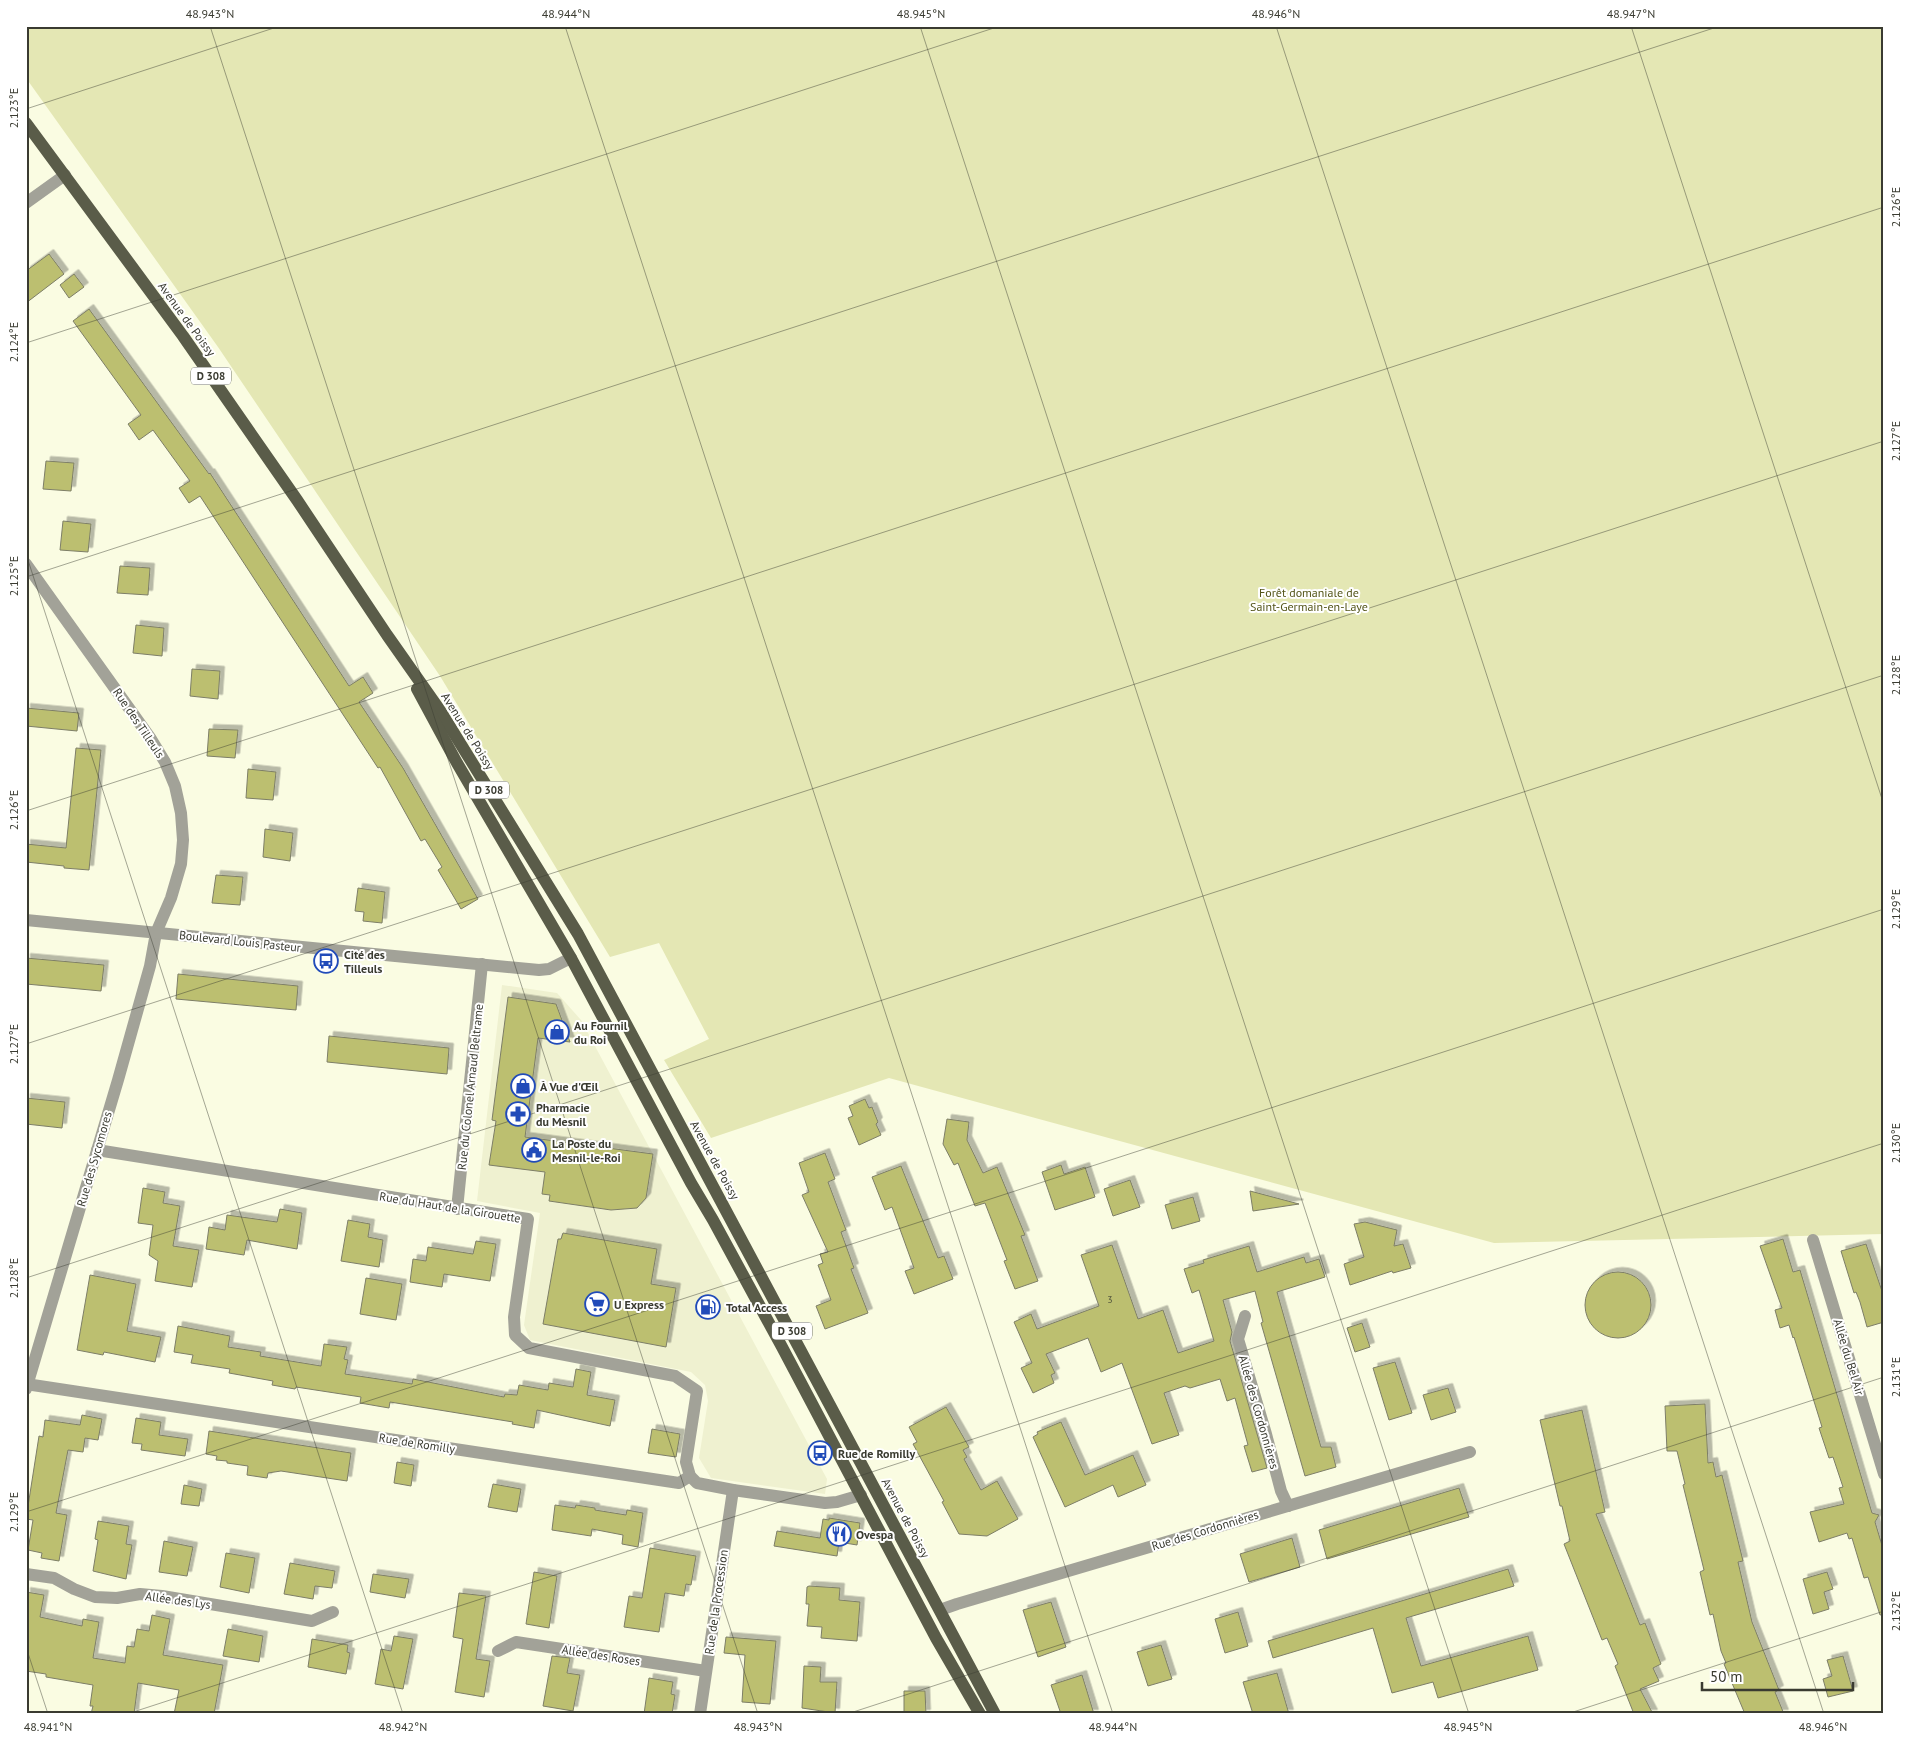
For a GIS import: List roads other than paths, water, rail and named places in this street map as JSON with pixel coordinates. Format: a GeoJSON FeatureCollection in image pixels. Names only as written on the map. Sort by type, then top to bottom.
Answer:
{"type":"FeatureCollection","features":[{"type":"Feature","properties":{"kind":"main road","name":"Avenue de Poissy"},"geometry":{"type":"LineString","coordinates":[[26,123],[183,336],[439,708],[586,950],[740,1234],[995,1714]]}},
{"type":"Feature","properties":{"kind":"main road","name":"Avenue de Poissy"},"geometry":{"type":"LineString","coordinates":[[387,635],[457,763],[571,958],[861,1495],[924,1617],[980,1714]]}},
{"type":"Feature","properties":{"kind":"main road"},"geometry":{"type":"LineString","coordinates":[[571,958],[586,950]]}},
{"type":"Feature","properties":{"kind":"main road"},"geometry":{"type":"LineString","coordinates":[[861,1495],[874,1487]]}},
{"type":"Feature","properties":{"kind":"main road"},"geometry":{"type":"LineString","coordinates":[[924,1617],[940,1610]]}},
{"type":"Feature","properties":{"kind":"street"},"geometry":{"type":"LineString","coordinates":[[26,203],[65,175]]}},
{"type":"Feature","properties":{"kind":"street","name":"Rue des Tilleuls"},"geometry":{"type":"LineString","coordinates":[[26,564],[151,739],[165,762],[175,786],[181,813],[183,840],[181,864],[171,898],[156,933]]}},
{"type":"Feature","properties":{"kind":"street","name":"Boulevard Louis Pasteur"},"geometry":{"type":"LineString","coordinates":[[26,920],[539,970],[549,969],[571,958]]}},
{"type":"Feature","properties":{"kind":"street","name":"Rue des Sycomores"},"geometry":{"type":"LineString","coordinates":[[27,1386],[150,966],[156,933]]}},
{"type":"Feature","properties":{"kind":"street","name":"Rue du Colonel Arnaud Beltrame"},"geometry":{"type":"LineString","coordinates":[[457,1209],[482,964]]}},
{"type":"Feature","properties":{"kind":"street","name":"Rue du Haut de la Girouette"},"geometry":{"type":"LineString","coordinates":[[97,1150],[528,1219],[514,1317],[515,1335],[529,1348],[675,1376],[697,1391],[686,1462],[690,1476]]}},
{"type":"Feature","properties":{"kind":"street"},"geometry":{"type":"LineString","coordinates":[[691,1183],[706,1174]]}},
{"type":"Feature","properties":{"kind":"street"},"geometry":{"type":"LineString","coordinates":[[725,1242],[740,1234]]}},
{"type":"Feature","properties":{"kind":"street","name":"Allée du Bel Air"},"geometry":{"type":"LineString","coordinates":[[1813,1240],[1884,1474]]}},
{"type":"Feature","properties":{"kind":"street","name":"Allée des Cordonnières"},"geometry":{"type":"LineString","coordinates":[[1245,1316],[1238,1339],[1281,1491],[1288,1506]]}},
{"type":"Feature","properties":{"kind":"street","name":"Rue de Romilly"},"geometry":{"type":"LineString","coordinates":[[27,1386],[679,1483],[690,1476]]}},
{"type":"Feature","properties":{"kind":"street","name":"Rue des Cordonnières"},"geometry":{"type":"LineString","coordinates":[[940,1610],[1470,1452]]}},
{"type":"Feature","properties":{"kind":"street"},"geometry":{"type":"LineString","coordinates":[[690,1476],[697,1483],[825,1503],[837,1502],[861,1495]]}},
{"type":"Feature","properties":{"kind":"street","name":"Rue de la Procession"},"geometry":{"type":"LineString","coordinates":[[700,1714],[733,1490]]}},
{"type":"Feature","properties":{"kind":"street","name":"Allée des Lys"},"geometry":{"type":"LineString","coordinates":[[26,1574],[54,1578],[74,1589],[95,1597],[117,1598],[140,1594],[162,1596],[312,1621],[332,1612]]}},
{"type":"Feature","properties":{"kind":"street","name":"Allée des Roses"},"geometry":{"type":"LineString","coordinates":[[498,1651],[516,1642],[706,1671]]}},
{"type":"Feature","properties":{"kind":"place","name":"Cité des Tilleuls"},"geometry":{"type":"Point","coordinates":[326,961]}},
{"type":"Feature","properties":{"kind":"place","name":"Au Fournil du Roi"},"geometry":{"type":"Point","coordinates":[557,1032]}},
{"type":"Feature","properties":{"kind":"place","name":"À Vue d'Œil"},"geometry":{"type":"Point","coordinates":[523,1086]}},
{"type":"Feature","properties":{"kind":"place","name":"Pharmacie du Mesnil"},"geometry":{"type":"Point","coordinates":[518,1114]}},
{"type":"Feature","properties":{"kind":"place","name":"La Poste du Mesnil-le-Roi"},"geometry":{"type":"Point","coordinates":[534,1150]}},
{"type":"Feature","properties":{"kind":"place","name":"U Express"},"geometry":{"type":"Point","coordinates":[597,1304]}},
{"type":"Feature","properties":{"kind":"place","name":"Total Access"},"geometry":{"type":"Point","coordinates":[708,1307]}},
{"type":"Feature","properties":{"kind":"place","name":"Rue de Romilly"},"geometry":{"type":"Point","coordinates":[820,1453]}},
{"type":"Feature","properties":{"kind":"place","name":"Ovespa"},"geometry":{"type":"Point","coordinates":[839,1534]}},
{"type":"Feature","properties":{"kind":"park label","name":"Forêt domaniale de Saint-Germain-en-Laye"},"geometry":{"type":"Point","coordinates":[1309,599]}}]}
